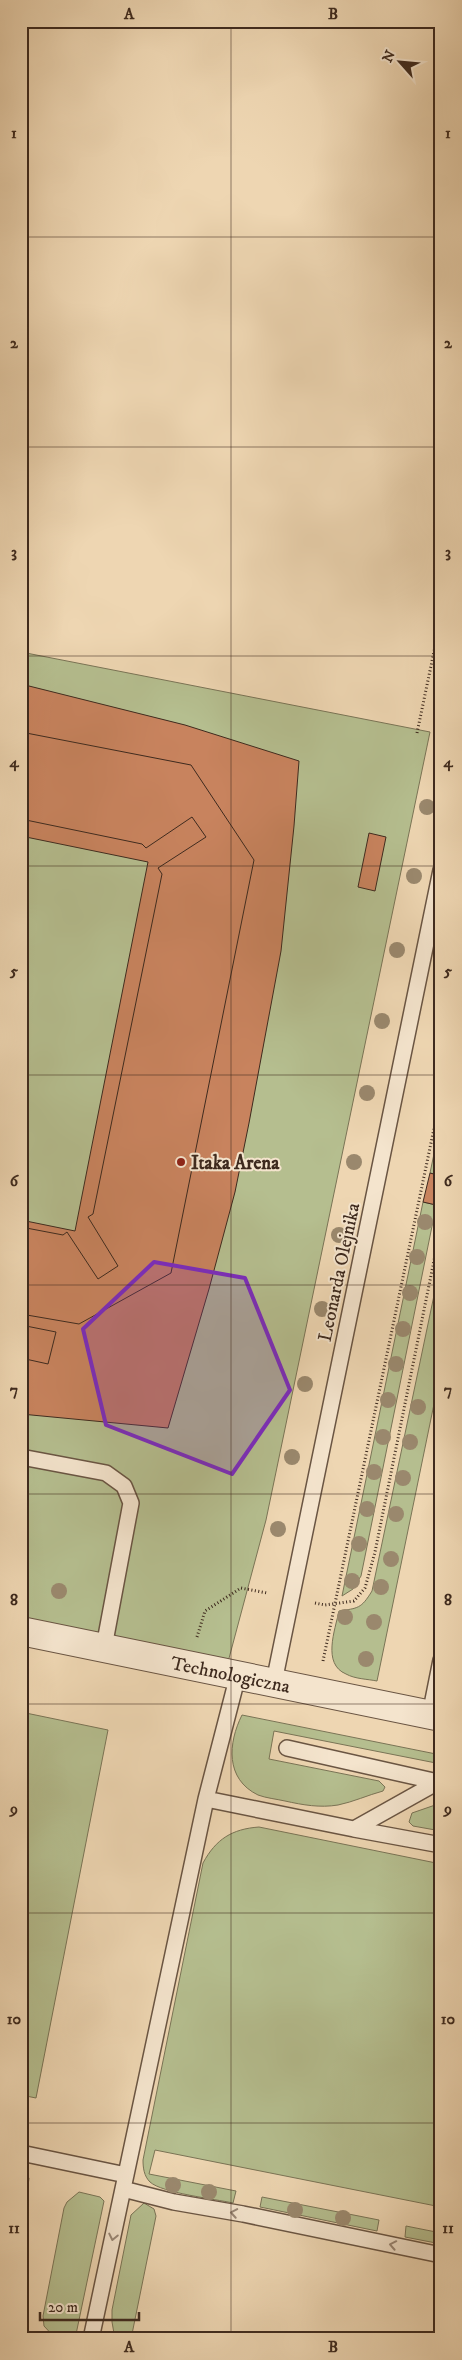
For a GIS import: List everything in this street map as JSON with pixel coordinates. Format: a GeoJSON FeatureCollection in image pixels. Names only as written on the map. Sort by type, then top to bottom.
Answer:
{"type":"FeatureCollection","features":[{"type":"Feature","properties":{"kind":"street","name":"Technologiczna"},"geometry":{"type":"LineString","coordinates":[[21,1631],[435,1716]]}},
{"type":"Feature","properties":{"kind":"lane","name":"Leonarda Olejnika"},"geometry":{"type":"LineString","coordinates":[[274,1682],[441,870]]}},
{"type":"Feature","properties":{"kind":"lane"},"geometry":{"type":"LineString","coordinates":[[21,1457],[106,1473],[124,1486],[131,1502],[104,1647]]}},
{"type":"Feature","properties":{"kind":"lane"},"geometry":{"type":"LineString","coordinates":[[435,1716],[441,1660]]}},
{"type":"Feature","properties":{"kind":"lane"},"geometry":{"type":"LineString","coordinates":[[91,2339],[206,1799],[238,1675]]}},
{"type":"Feature","properties":{"kind":"lane"},"geometry":{"type":"LineString","coordinates":[[287,1748],[439,1783]]}},
{"type":"Feature","properties":{"kind":"lane"},"geometry":{"type":"LineString","coordinates":[[354,1829],[439,1783]]}},
{"type":"Feature","properties":{"kind":"lane"},"geometry":{"type":"LineString","coordinates":[[206,1799],[441,1845]]}},
{"type":"Feature","properties":{"kind":"lane"},"geometry":{"type":"LineString","coordinates":[[21,2153],[125,2182],[174,2202],[243,2214],[441,2255]]}},
{"type":"Feature","properties":{"kind":"path"},"geometry":{"type":"LineString","coordinates":[[417,733],[441,618]]}},
{"type":"Feature","properties":{"kind":"path"},"geometry":{"type":"LineString","coordinates":[[323,1662],[441,1095]]}},
{"type":"Feature","properties":{"kind":"path"},"geometry":{"type":"LineString","coordinates":[[308,1602],[335,1604],[354,1601],[365,1588],[375,1552],[441,1226]]}},
{"type":"Feature","properties":{"kind":"path"},"geometry":{"type":"LineString","coordinates":[[196,1641],[205,1611],[241,1588],[276,1595]]}},
{"type":"Feature","properties":{"kind":"highlighted area"},"geometry":{"type":"Polygon","coordinates":[[[154,1262],[245,1278],[290,1390],[232,1474],[106,1425],[83,1329],[154,1262]]]}},
{"type":"Feature","properties":{"kind":"green space","name":"Itaka Arena"},"geometry":{"type":"Polygon","coordinates":[[[21,652],[430,732],[266,1520],[228,1662],[21,1620],[21,652]]]}},
{"type":"Feature","properties":{"kind":"green space"},"geometry":{"type":"Polygon","coordinates":[[[441,1120],[441,1176],[430,1173],[441,1120]]]}},
{"type":"Feature","properties":{"kind":"green space"},"geometry":{"type":"Polygon","coordinates":[[[441,1182],[361,1576],[353,1589],[342,1596],[423,1202],[436,1205],[441,1182]]]}},
{"type":"Feature","properties":{"kind":"green space"},"geometry":{"type":"Polygon","coordinates":[[[441,1262],[441,1370],[377,1681],[357,1678],[339,1669],[334,1663],[332,1655],[333,1637],[339,1611],[358,1607],[372,1591],[441,1262]]]}},
{"type":"Feature","properties":{"kind":"green space"},"geometry":{"type":"Polygon","coordinates":[[[21,1712],[108,1730],[36,2098],[21,2095],[21,1712]]]}},
{"type":"Feature","properties":{"kind":"green space"},"geometry":{"type":"Polygon","coordinates":[[[242,1715],[441,1755],[441,1764],[274,1731],[269,1759],[379,1781],[385,1787],[383,1791],[331,1806],[305,1805],[264,1797],[247,1788],[240,1780],[232,1760],[234,1737],[242,1715]]]}},
{"type":"Feature","properties":{"kind":"green space"},"geometry":{"type":"Polygon","coordinates":[[[441,1803],[441,1831],[413,1826],[409,1822],[412,1813],[441,1803]]]}},
{"type":"Feature","properties":{"kind":"green space"},"geometry":{"type":"Polygon","coordinates":[[[259,1827],[441,1864],[441,2207],[155,2150],[149,2174],[236,2191],[233,2203],[166,2189],[156,2186],[146,2177],[143,2160],[203,1863],[213,1848],[226,1837],[241,1830],[259,1827]]]}},
{"type":"Feature","properties":{"kind":"green space"},"geometry":{"type":"Polygon","coordinates":[[[21,2169],[29,2178],[28,2186],[21,2184],[21,2169]]]}},
{"type":"Feature","properties":{"kind":"green space"},"geometry":{"type":"Polygon","coordinates":[[[79,2192],[100,2197],[104,2201],[75,2339],[56,2339],[44,2326],[43,2316],[64,2208],[67,2202],[79,2192]]]}},
{"type":"Feature","properties":{"kind":"green space"},"geometry":{"type":"Polygon","coordinates":[[[262,2197],[379,2220],[377,2231],[260,2207],[262,2197]]]}},
{"type":"Feature","properties":{"kind":"green space"},"geometry":{"type":"Polygon","coordinates":[[[144,2203],[154,2209],[156,2216],[131,2339],[115,2339],[112,2310],[131,2215],[144,2203]]]}},
{"type":"Feature","properties":{"kind":"green space"},"geometry":{"type":"Polygon","coordinates":[[[406,2226],[441,2233],[441,2244],[405,2237],[406,2226]]]}},
{"type":"Feature","properties":{"kind":"building"},"geometry":{"type":"Polygon","coordinates":[[[21,684],[185,725],[299,761],[281,951],[249,1123],[235,1192],[168,1428],[21,1414],[21,1220],[75,1231],[148,862],[21,836],[21,684]]]}},
{"type":"Feature","properties":{"kind":"building"},"geometry":{"type":"Polygon","coordinates":[[[21,732],[191,765],[254,860],[171,1273],[79,1324],[21,1314],[21,1227],[63,1235],[67,1232],[98,1279],[118,1266],[88,1217],[93,1214],[162,874],[158,868],[206,837],[192,817],[146,848],[142,844],[21,819],[21,732]]]}},
{"type":"Feature","properties":{"kind":"building"},"geometry":{"type":"Polygon","coordinates":[[[369,833],[386,837],[375,891],[358,887],[369,833]]]}},
{"type":"Feature","properties":{"kind":"building"},"geometry":{"type":"Polygon","coordinates":[[[430,1173],[441,1176],[436,1205],[423,1202],[430,1173]]]}},
{"type":"Feature","properties":{"kind":"building"},"geometry":{"type":"Polygon","coordinates":[[[21,1325],[56,1332],[48,1364],[21,1358],[21,1325]]]}},
{"type":"Feature","properties":{"kind":"place","name":"Itaka Arena"},"geometry":{"type":"Point","coordinates":[181,1162]}}]}
